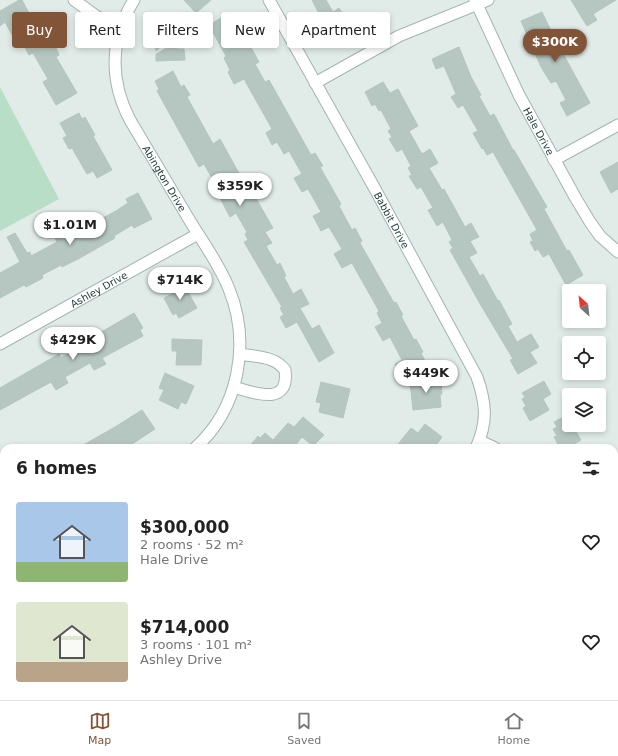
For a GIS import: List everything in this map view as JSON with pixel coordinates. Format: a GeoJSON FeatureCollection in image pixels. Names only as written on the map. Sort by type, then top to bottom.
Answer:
{"type":"FeatureCollection","features":[{"type":"Feature","properties":{"kind":"street"},"geometry":{"type":"LineString","coordinates":[[74,0],[90,12]]}},
{"type":"Feature","properties":{"kind":"street","name":"Abington Drive"},"geometry":{"type":"LineString","coordinates":[[128,12],[134,0]]}},
{"type":"Feature","properties":{"kind":"street","name":"Babbit Drive"},"geometry":{"type":"LineString","coordinates":[[269,0],[375,189],[476,377],[482,394],[485,411],[484,429],[478,444]]}},
{"type":"Feature","properties":{"kind":"street"},"geometry":{"type":"LineString","coordinates":[[315,83],[399,36],[480,1]]}},
{"type":"Feature","properties":{"kind":"street","name":"Hale Drive"},"geometry":{"type":"LineString","coordinates":[[480,1],[519,94],[554,160],[590,222],[600,236],[618,252]]}},
{"type":"Feature","properties":{"kind":"street","name":"Abington Drive"},"geometry":{"type":"LineString","coordinates":[[116,48],[115,64],[117,88],[120,100],[130,120],[222,273],[234,302],[238,319],[240,354],[234,387],[218,421],[199,444]]}},
{"type":"Feature","properties":{"kind":"street"},"geometry":{"type":"LineString","coordinates":[[554,160],[618,125]]}},
{"type":"Feature","properties":{"kind":"street","name":"Ashley Drive"},"geometry":{"type":"LineString","coordinates":[[0,344],[198,234]]}},
{"type":"Feature","properties":{"kind":"street"},"geometry":{"type":"LineString","coordinates":[[234,387],[264,396],[270,396],[280,391],[285,381],[285,370],[277,362],[262,357],[240,354]]}},
{"type":"Feature","properties":{"kind":"green space"},"geometry":{"type":"Polygon","coordinates":[[[0,87],[59,199],[0,231],[0,87]]]}},
{"type":"Feature","properties":{"kind":"building"},"geometry":{"type":"Polygon","coordinates":[[[19,0],[22,0],[28,12],[12,12],[12,35],[5,22],[0,26],[0,11],[19,0]]]}},
{"type":"Feature","properties":{"kind":"building"},"geometry":{"type":"Polygon","coordinates":[[[184,0],[211,0],[197,12],[195,12],[184,0]]]}},
{"type":"Feature","properties":{"kind":"building"},"geometry":{"type":"Polygon","coordinates":[[[312,0],[326,0],[333,12],[318,12],[312,0]]]}},
{"type":"Feature","properties":{"kind":"building"},"geometry":{"type":"Polygon","coordinates":[[[571,0],[616,0],[593,14],[597,20],[587,26],[571,0]]]}},
{"type":"Feature","properties":{"kind":"building"},"geometry":{"type":"Polygon","coordinates":[[[339,8],[341,12],[333,12],[339,8]]]}},
{"type":"Feature","properties":{"kind":"building"},"geometry":{"type":"Polygon","coordinates":[[[542,12],[590,103],[567,116],[560,103],[566,100],[556,81],[551,83],[541,67],[521,21],[542,12]]]}},
{"type":"Feature","properties":{"kind":"building"},"geometry":{"type":"Polygon","coordinates":[[[221,18],[221,47],[213,32],[213,23],[221,18]]]}},
{"type":"Feature","properties":{"kind":"building"},"geometry":{"type":"Polygon","coordinates":[[[459,47],[471,77],[481,95],[479,96],[490,116],[494,114],[513,150],[547,207],[544,209],[567,251],[569,250],[583,275],[565,284],[549,254],[543,257],[538,249],[535,251],[530,242],[533,241],[530,234],[537,230],[493,152],[487,155],[483,148],[482,149],[473,133],[478,131],[463,105],[458,108],[451,97],[456,94],[444,66],[436,69],[432,59],[459,47]]]}},
{"type":"Feature","properties":{"kind":"building"},"geometry":{"type":"Polygon","coordinates":[[[25,48],[56,48],[59,55],[56,57],[77,93],[56,105],[43,82],[48,79],[33,53],[29,55],[25,48]]]}},
{"type":"Feature","properties":{"kind":"building"},"geometry":{"type":"Polygon","coordinates":[[[166,48],[184,49],[185,60],[156,61],[156,54],[166,48]]]}},
{"type":"Feature","properties":{"kind":"building"},"geometry":{"type":"Polygon","coordinates":[[[222,48],[251,48],[259,62],[255,64],[265,82],[269,80],[311,155],[315,153],[323,166],[320,167],[341,204],[339,206],[352,230],[355,228],[362,241],[360,243],[394,303],[396,302],[403,315],[401,316],[414,340],[416,339],[423,352],[421,353],[427,365],[403,379],[395,364],[402,360],[390,337],[383,341],[375,327],[382,323],[377,313],[379,311],[352,263],[342,268],[334,254],[342,249],[329,227],[321,231],[313,216],[321,212],[308,189],[302,192],[294,178],[302,174],[289,151],[284,154],[277,142],[272,145],[266,133],[272,129],[244,79],[234,84],[228,72],[230,70],[224,58],[226,56],[222,48]]]}},
{"type":"Feature","properties":{"kind":"building"},"geometry":{"type":"Polygon","coordinates":[[[173,71],[181,87],[184,85],[190,95],[187,97],[213,144],[220,139],[241,177],[243,176],[273,228],[265,232],[272,243],[266,246],[277,265],[280,263],[286,276],[284,277],[293,294],[301,289],[309,304],[300,308],[312,329],[319,325],[334,353],[319,362],[297,322],[286,328],[280,317],[284,315],[280,308],[282,307],[244,242],[248,240],[245,234],[247,232],[236,213],[230,217],[220,198],[224,196],[214,178],[212,178],[204,164],[199,167],[157,91],[159,89],[155,81],[173,71]]]}},
{"type":"Feature","properties":{"kind":"building"},"geometry":{"type":"Polygon","coordinates":[[[383,82],[390,93],[398,89],[418,126],[409,131],[422,154],[430,149],[438,163],[429,168],[442,190],[444,189],[465,227],[471,223],[479,237],[470,241],[477,253],[469,257],[480,276],[483,274],[498,301],[499,300],[512,324],[508,326],[517,342],[531,334],[539,347],[530,352],[537,363],[518,374],[510,360],[513,359],[450,250],[453,248],[449,242],[452,240],[443,222],[437,226],[428,210],[433,208],[421,187],[417,189],[409,176],[412,175],[408,168],[411,166],[402,149],[397,152],[389,139],[392,137],[388,131],[391,129],[381,110],[379,111],[375,104],[372,106],[365,92],[383,82]]]}},
{"type":"Feature","properties":{"kind":"building"},"geometry":{"type":"Polygon","coordinates":[[[79,113],[82,119],[85,117],[95,135],[93,136],[112,170],[97,178],[93,171],[87,174],[72,148],[69,149],[63,138],[67,136],[60,123],[79,113]]]}},
{"type":"Feature","properties":{"kind":"building"},"geometry":{"type":"Polygon","coordinates":[[[618,162],[618,189],[611,193],[600,172],[618,162]]]}},
{"type":"Feature","properties":{"kind":"building"},"geometry":{"type":"Polygon","coordinates":[[[138,193],[152,219],[134,228],[132,225],[114,236],[115,238],[80,258],[62,267],[61,265],[42,275],[43,278],[26,287],[24,285],[0,298],[0,273],[20,262],[7,237],[15,233],[27,253],[30,252],[31,256],[57,242],[55,238],[67,232],[69,236],[116,211],[128,203],[126,199],[138,193]]]}},
{"type":"Feature","properties":{"kind":"building"},"geometry":{"type":"Polygon","coordinates":[[[183,283],[197,308],[179,318],[176,313],[173,315],[164,298],[174,293],[171,289],[183,283]]]}},
{"type":"Feature","properties":{"kind":"building"},"geometry":{"type":"Polygon","coordinates":[[[134,313],[143,328],[140,330],[143,336],[102,358],[106,364],[94,370],[90,363],[65,377],[68,383],[56,390],[51,382],[0,410],[0,388],[59,354],[61,358],[80,347],[79,345],[134,313]]]}},
{"type":"Feature","properties":{"kind":"building"},"geometry":{"type":"Polygon","coordinates":[[[172,339],[202,340],[201,365],[176,365],[177,351],[172,351],[172,339]]]}},
{"type":"Feature","properties":{"kind":"building"},"geometry":{"type":"Polygon","coordinates":[[[165,373],[194,386],[186,404],[181,402],[178,409],[159,400],[164,390],[159,388],[165,373]]]}},
{"type":"Feature","properties":{"kind":"building"},"geometry":{"type":"Polygon","coordinates":[[[441,379],[441,407],[413,410],[410,382],[441,379]]]}},
{"type":"Feature","properties":{"kind":"building"},"geometry":{"type":"Polygon","coordinates":[[[544,381],[551,394],[543,399],[549,410],[530,421],[523,408],[526,406],[522,399],[525,397],[522,393],[544,381]]]}},
{"type":"Feature","properties":{"kind":"building"},"geometry":{"type":"Polygon","coordinates":[[[321,382],[350,389],[343,418],[319,412],[321,403],[316,402],[321,382]]]}},
{"type":"Feature","properties":{"kind":"building"},"geometry":{"type":"Polygon","coordinates":[[[142,410],[155,429],[132,444],[85,444],[142,410]]]}},
{"type":"Feature","properties":{"kind":"building"},"geometry":{"type":"Polygon","coordinates":[[[303,417],[324,435],[315,444],[311,444],[302,437],[296,444],[251,444],[258,436],[260,438],[265,433],[273,440],[288,423],[294,427],[303,417]]]}},
{"type":"Feature","properties":{"kind":"building"},"geometry":{"type":"Polygon","coordinates":[[[562,418],[562,432],[576,432],[581,440],[574,444],[558,444],[554,437],[557,436],[553,429],[557,427],[554,422],[562,418]]]}},
{"type":"Feature","properties":{"kind":"building"},"geometry":{"type":"Polygon","coordinates":[[[425,424],[442,437],[437,444],[398,444],[411,428],[418,433],[425,424]]]}}]}
